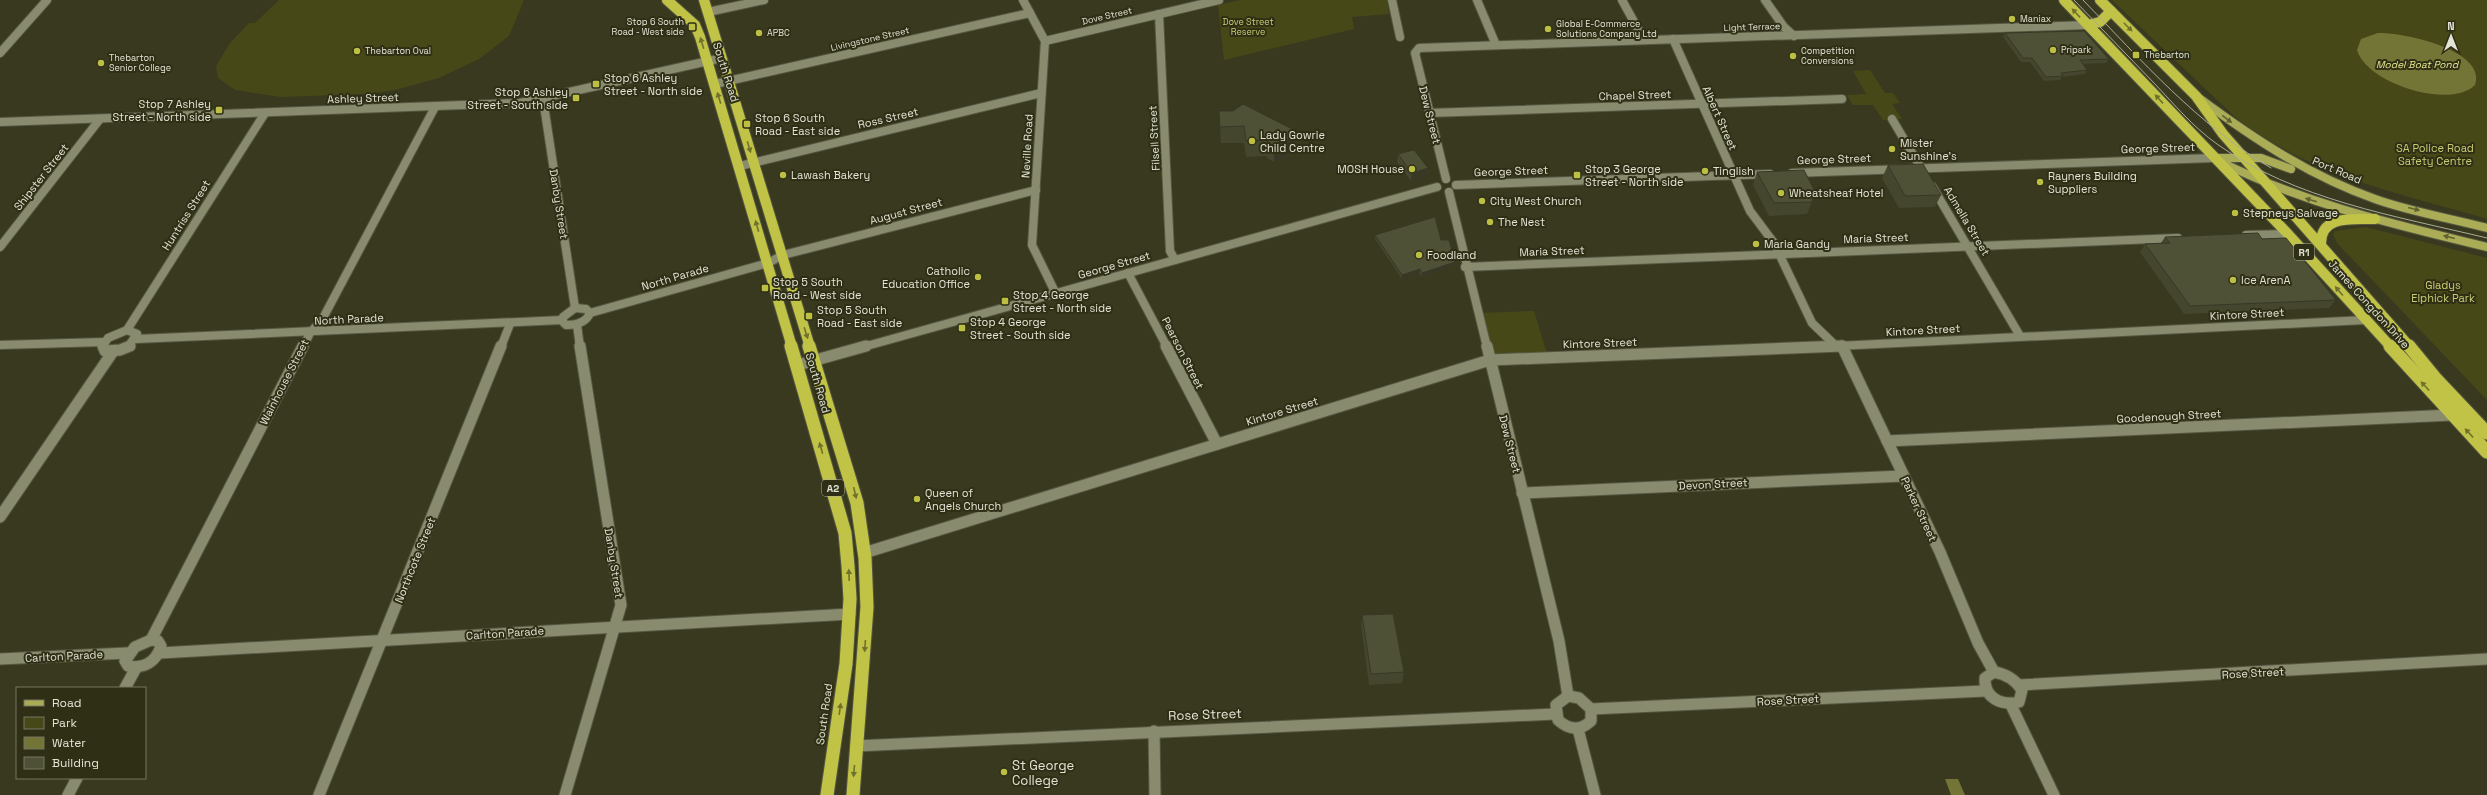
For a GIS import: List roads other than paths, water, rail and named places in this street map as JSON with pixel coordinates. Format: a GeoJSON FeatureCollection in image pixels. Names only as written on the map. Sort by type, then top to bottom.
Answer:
{"type":"FeatureCollection","features":[{"type":"Feature","properties":{"kind":"highway","name":"South Road"},"geometry":{"type":"LineString","coordinates":[[667,0],[695,25],[715,84],[798,365],[845,533],[849,558],[849,644],[827,795]]}},
{"type":"Feature","properties":{"kind":"highway","name":"South Road"},"geometry":{"type":"LineString","coordinates":[[704,0],[853,486],[864,553],[866,630],[852,795]]}},
{"type":"Feature","properties":{"kind":"highway","name":"R1"},"geometry":{"type":"LineString","coordinates":[[2064,0],[2213,158]]}},
{"type":"Feature","properties":{"kind":"highway","name":"Port Road"},"geometry":{"type":"LineString","coordinates":[[2100,0],[2196,96],[2224,134],[2269,185]]}},
{"type":"Feature","properties":{"kind":"highway"},"geometry":{"type":"LineString","coordinates":[[2088,25],[2100,22],[2111,11]]}},
{"type":"Feature","properties":{"kind":"highway","name":"James Congdon Drive"},"geometry":{"type":"LineString","coordinates":[[2213,158],[2288,234],[2487,452]]}},
{"type":"Feature","properties":{"kind":"highway","name":"James Congdon Drive"},"geometry":{"type":"LineString","coordinates":[[2269,185],[2322,243],[2436,379],[2487,433]]}},
{"type":"Feature","properties":{"kind":"highway"},"geometry":{"type":"LineString","coordinates":[[2322,243],[2321,234],[2329,223],[2341,220],[2375,219]]}},
{"type":"Feature","properties":{"kind":"highway"},"geometry":{"type":"LineString","coordinates":[[2365,320],[2387,319]]}},
{"type":"Feature","properties":{"kind":"highway"},"geometry":{"type":"LineString","coordinates":[[2452,414],[2470,414]]}},
{"type":"Feature","properties":{"kind":"highway"},"geometry":{"type":"LineString","coordinates":[[834,747],[856,746]]}},
{"type":"Feature","properties":{"kind":"main road","name":"Port Road"},"geometry":{"type":"LineString","coordinates":[[2196,96],[2240,129],[2284,158],[2312,173],[2376,199],[2487,228]]}},
{"type":"Feature","properties":{"kind":"main road"},"geometry":{"type":"LineString","coordinates":[[2213,158],[2244,157],[2270,160],[2346,192],[2376,199]]}},
{"type":"Feature","properties":{"kind":"main road"},"geometry":{"type":"LineString","coordinates":[[2213,158],[2269,185],[2375,219],[2487,247]]}},
{"type":"Feature","properties":{"kind":"street"},"geometry":{"type":"LineString","coordinates":[[0,53],[47,0]]}},
{"type":"Feature","properties":{"kind":"street"},"geometry":{"type":"LineString","coordinates":[[708,12],[764,0]]}},
{"type":"Feature","properties":{"kind":"street"},"geometry":{"type":"LineString","coordinates":[[1023,0],[1045,41]]}},
{"type":"Feature","properties":{"kind":"street","name":"Dove Street"},"geometry":{"type":"LineString","coordinates":[[1045,41],[1219,0]]}},
{"type":"Feature","properties":{"kind":"street"},"geometry":{"type":"LineString","coordinates":[[1392,0],[1400,37]]}},
{"type":"Feature","properties":{"kind":"street"},"geometry":{"type":"LineString","coordinates":[[1478,0],[1496,44]]}},
{"type":"Feature","properties":{"kind":"street"},"geometry":{"type":"LineString","coordinates":[[1622,0],[1644,40]]}},
{"type":"Feature","properties":{"kind":"street"},"geometry":{"type":"LineString","coordinates":[[1765,0],[1784,27],[1794,36]]}},
{"type":"Feature","properties":{"kind":"street"},"geometry":{"type":"LineString","coordinates":[[1772,0],[1791,27],[1794,36]]}},
{"type":"Feature","properties":{"kind":"street","name":"Livingstone Street"},"geometry":{"type":"LineString","coordinates":[[715,84],[1030,13]]}},
{"type":"Feature","properties":{"kind":"street","name":"Filsell Street"},"geometry":{"type":"LineString","coordinates":[[1159,14],[1170,251],[1175,260]]}},
{"type":"Feature","properties":{"kind":"street","name":"Light Terrace"},"geometry":{"type":"LineString","coordinates":[[1416,50],[1424,47],[1496,44],[1794,36],[2088,25]]}},
{"type":"Feature","properties":{"kind":"street","name":"Albert Street"},"geometry":{"type":"LineString","coordinates":[[1673,39],[1750,211],[1774,243],[1812,323],[1839,346]]}},
{"type":"Feature","properties":{"kind":"street","name":"Neville Road"},"geometry":{"type":"LineString","coordinates":[[1045,41],[1032,245],[1056,294]]}},
{"type":"Feature","properties":{"kind":"street","name":"Dew Street"},"geometry":{"type":"LineString","coordinates":[[1416,50],[1414,53],[1446,180]]}},
{"type":"Feature","properties":{"kind":"street","name":"Ashley Street"},"geometry":{"type":"LineString","coordinates":[[0,122],[520,103],[722,58]]}},
{"type":"Feature","properties":{"kind":"street","name":"Ross Street"},"geometry":{"type":"LineString","coordinates":[[740,166],[1041,93]]}},
{"type":"Feature","properties":{"kind":"street","name":"Danby Street"},"geometry":{"type":"LineString","coordinates":[[543,99],[575,308]]}},
{"type":"Feature","properties":{"kind":"street","name":"Chapel Street"},"geometry":{"type":"LineString","coordinates":[[1429,113],[1842,99]]}},
{"type":"Feature","properties":{"kind":"street","name":"Wainhouse Street"},"geometry":{"type":"LineString","coordinates":[[151,640],[310,333],[322,320],[435,107]]}},
{"type":"Feature","properties":{"kind":"street","name":"Huntriss Street"},"geometry":{"type":"LineString","coordinates":[[127,330],[265,113]]}},
{"type":"Feature","properties":{"kind":"street","name":"Shipster Street"},"geometry":{"type":"LineString","coordinates":[[0,247],[100,119]]}},
{"type":"Feature","properties":{"kind":"street","name":"Admella Street"},"geometry":{"type":"LineString","coordinates":[[1892,119],[1969,247],[2020,336]]}},
{"type":"Feature","properties":{"kind":"street","name":"George Street"},"geometry":{"type":"LineString","coordinates":[[1456,185],[2213,158]]}},
{"type":"Feature","properties":{"kind":"street"},"geometry":{"type":"LineString","coordinates":[[1446,180],[1456,185],[1454,191],[1448,192],[1440,190],[1437,187],[1438,182],[1446,180]]}},
{"type":"Feature","properties":{"kind":"street","name":"George Street"},"geometry":{"type":"LineString","coordinates":[[798,365],[816,362],[1437,187]]}},
{"type":"Feature","properties":{"kind":"street","name":"August Street"},"geometry":{"type":"LineString","coordinates":[[768,263],[783,256],[1036,190]]}},
{"type":"Feature","properties":{"kind":"street","name":"Dew Street"},"geometry":{"type":"LineString","coordinates":[[1448,192],[1465,267],[1490,360],[1559,641],[1568,696]]}},
{"type":"Feature","properties":{"kind":"street"},"geometry":{"type":"LineString","coordinates":[[2236,236],[2288,234]]}},
{"type":"Feature","properties":{"kind":"street","name":"Maria Street"},"geometry":{"type":"LineString","coordinates":[[1465,267],[2185,238]]}},
{"type":"Feature","properties":{"kind":"street","name":"North Parade"},"geometry":{"type":"LineString","coordinates":[[590,313],[768,263]]}},
{"type":"Feature","properties":{"kind":"street","name":"Pearson Street"},"geometry":{"type":"LineString","coordinates":[[1128,273],[1217,444]]}},
{"type":"Feature","properties":{"kind":"street"},"geometry":{"type":"LineString","coordinates":[[575,308],[583,308],[590,313],[586,320],[577,325],[568,326],[562,320],[564,314],[575,308]]}},
{"type":"Feature","properties":{"kind":"street","name":"North Parade"},"geometry":{"type":"LineString","coordinates":[[136,339],[310,333],[510,324],[562,320]]}},
{"type":"Feature","properties":{"kind":"street","name":"Kintore Street"},"geometry":{"type":"LineString","coordinates":[[864,553],[1490,360],[1839,346],[2365,320]]}},
{"type":"Feature","properties":{"kind":"street","name":"Northcote Street"},"geometry":{"type":"LineString","coordinates":[[319,795],[510,324]]}},
{"type":"Feature","properties":{"kind":"street","name":"Danby Street"},"geometry":{"type":"LineString","coordinates":[[565,795],[613,626],[621,605],[577,325]]}},
{"type":"Feature","properties":{"kind":"street"},"geometry":{"type":"LineString","coordinates":[[127,330],[137,334],[136,339],[122,350],[112,353],[105,351],[102,347],[104,342],[116,332],[127,330]]}},
{"type":"Feature","properties":{"kind":"street"},"geometry":{"type":"LineString","coordinates":[[0,344],[104,342]]}},
{"type":"Feature","properties":{"kind":"street","name":"Parker Street"},"geometry":{"type":"LineString","coordinates":[[1839,346],[1887,441],[1940,552],[1978,643],[1994,672]]}},
{"type":"Feature","properties":{"kind":"street"},"geometry":{"type":"LineString","coordinates":[[0,517],[112,353]]}},
{"type":"Feature","properties":{"kind":"street","name":"Goodenough Street"},"geometry":{"type":"LineString","coordinates":[[1887,441],[2452,414]]}},
{"type":"Feature","properties":{"kind":"street","name":"Devon Street"},"geometry":{"type":"LineString","coordinates":[[1522,493],[1903,476]]}},
{"type":"Feature","properties":{"kind":"street","name":"Carlton Parade"},"geometry":{"type":"LineString","coordinates":[[160,653],[382,642],[613,626],[850,614]]}},
{"type":"Feature","properties":{"kind":"street"},"geometry":{"type":"LineString","coordinates":[[151,640],[158,641],[161,646],[160,653],[145,666],[136,668],[128,666],[125,661],[127,653],[138,644],[151,640]]}},
{"type":"Feature","properties":{"kind":"street","name":"Carlton Parade"},"geometry":{"type":"LineString","coordinates":[[0,659],[127,653]]}},
{"type":"Feature","properties":{"kind":"street","name":"Rose Street"},"geometry":{"type":"LineString","coordinates":[[2019,685],[2487,659]]}},
{"type":"Feature","properties":{"kind":"street"},"geometry":{"type":"LineString","coordinates":[[126,687],[136,668]]}},
{"type":"Feature","properties":{"kind":"street"},"geometry":{"type":"LineString","coordinates":[[1994,672],[2006,674],[2019,685],[2022,697],[2019,702],[2011,705],[1994,700],[1985,691],[1984,678],[1994,672]]}},
{"type":"Feature","properties":{"kind":"street","name":"Rose Street"},"geometry":{"type":"LineString","coordinates":[[1591,709],[1985,691]]}},
{"type":"Feature","properties":{"kind":"street"},"geometry":{"type":"LineString","coordinates":[[1568,696],[1579,698],[1591,709],[1591,721],[1578,729],[1561,724],[1555,714],[1554,708],[1557,701],[1568,696]]}},
{"type":"Feature","properties":{"kind":"street"},"geometry":{"type":"LineString","coordinates":[[2011,705],[2054,795]]}},
{"type":"Feature","properties":{"kind":"street","name":"Rose Street"},"geometry":{"type":"LineString","coordinates":[[856,746],[1154,731],[1555,714]]}},
{"type":"Feature","properties":{"kind":"street"},"geometry":{"type":"LineString","coordinates":[[1578,729],[1595,795]]}},
{"type":"Feature","properties":{"kind":"street"},"geometry":{"type":"LineString","coordinates":[[1154,731],[1155,795]]}},
{"type":"Feature","properties":{"kind":"street"},"geometry":{"type":"LineString","coordinates":[[68,795],[76,779]]}},
{"type":"Feature","properties":{"kind":"water","name":"Model Boat Pond"},"geometry":{"type":"Polygon","coordinates":[[[2378,33],[2389,33],[2422,40],[2455,52],[2468,62],[2475,72],[2475,85],[2463,92],[2447,95],[2429,94],[2392,82],[2376,73],[2364,62],[2357,50],[2361,39],[2378,33]]]}},
{"type":"Feature","properties":{"kind":"water"},"geometry":{"type":"Polygon","coordinates":[[[1945,779],[1958,779],[1965,795],[1951,795],[1945,779]]]}},
{"type":"Feature","properties":{"kind":"tram line"},"geometry":{"type":"LineString","coordinates":[[2074,0],[2192,123],[2217,144],[2247,163],[2279,179],[2313,193],[2347,204],[2487,238]]}},
{"type":"Feature","properties":{"kind":"tram line"},"geometry":{"type":"LineString","coordinates":[[2083,0],[2149,68],[2195,112],[2244,151],[2271,168]]}},
{"type":"Feature","properties":{"kind":"place","name":"Maniax"},"geometry":{"type":"Point","coordinates":[2012,19]}},
{"type":"Feature","properties":{"kind":"place","name":"Stop 6 South Road - West side"},"geometry":{"type":"Point","coordinates":[692,27]}},
{"type":"Feature","properties":{"kind":"place","name":"Global E-Commerce Solutions Company Ltd"},"geometry":{"type":"Point","coordinates":[1548,29]}},
{"type":"Feature","properties":{"kind":"place","name":"APBC"},"geometry":{"type":"Point","coordinates":[759,33]}},
{"type":"Feature","properties":{"kind":"place","name":"Pripark"},"geometry":{"type":"Point","coordinates":[2053,50]}},
{"type":"Feature","properties":{"kind":"place","name":"Thebarton Oval"},"geometry":{"type":"Point","coordinates":[357,51]}},
{"type":"Feature","properties":{"kind":"place","name":"Thebarton"},"geometry":{"type":"Point","coordinates":[2136,55]}},
{"type":"Feature","properties":{"kind":"place","name":"Competition Conversions"},"geometry":{"type":"Point","coordinates":[1793,56]}},
{"type":"Feature","properties":{"kind":"place","name":"Thebarton Senior College"},"geometry":{"type":"Point","coordinates":[101,63]}},
{"type":"Feature","properties":{"kind":"place","name":"Stop 6 Ashley Street - North side"},"geometry":{"type":"Point","coordinates":[596,84]}},
{"type":"Feature","properties":{"kind":"place","name":"Stop 6 Ashley Street - South side"},"geometry":{"type":"Point","coordinates":[576,98]}},
{"type":"Feature","properties":{"kind":"place","name":"Stop 7 Ashley Street - North side"},"geometry":{"type":"Point","coordinates":[219,110]}},
{"type":"Feature","properties":{"kind":"place","name":"Stop 6 South Road - East side"},"geometry":{"type":"Point","coordinates":[747,124]}},
{"type":"Feature","properties":{"kind":"place","name":"Lady Gowrie Child Centre"},"geometry":{"type":"Point","coordinates":[1252,141]}},
{"type":"Feature","properties":{"kind":"place","name":"Mister Sunshine's"},"geometry":{"type":"Point","coordinates":[1892,149]}},
{"type":"Feature","properties":{"kind":"place","name":"MOSH House"},"geometry":{"type":"Point","coordinates":[1412,169]}},
{"type":"Feature","properties":{"kind":"place","name":"Tinglish"},"geometry":{"type":"Point","coordinates":[1705,171]}},
{"type":"Feature","properties":{"kind":"place","name":"Lawash Bakery"},"geometry":{"type":"Point","coordinates":[783,175]}},
{"type":"Feature","properties":{"kind":"place","name":"Stop 3 George Street - North side"},"geometry":{"type":"Point","coordinates":[1577,175]}},
{"type":"Feature","properties":{"kind":"place","name":"Rayners Building Suppliers"},"geometry":{"type":"Point","coordinates":[2040,182]}},
{"type":"Feature","properties":{"kind":"place","name":"Wheatsheaf Hotel"},"geometry":{"type":"Point","coordinates":[1781,193]}},
{"type":"Feature","properties":{"kind":"place","name":"City West Church"},"geometry":{"type":"Point","coordinates":[1482,201]}},
{"type":"Feature","properties":{"kind":"place","name":"Stepneys Salvage"},"geometry":{"type":"Point","coordinates":[2235,213]}},
{"type":"Feature","properties":{"kind":"place","name":"The Nest"},"geometry":{"type":"Point","coordinates":[1490,222]}},
{"type":"Feature","properties":{"kind":"place","name":"Maria Gandy"},"geometry":{"type":"Point","coordinates":[1756,244]}},
{"type":"Feature","properties":{"kind":"place","name":"Foodland"},"geometry":{"type":"Point","coordinates":[1419,255]}},
{"type":"Feature","properties":{"kind":"place","name":"Catholic Education Office"},"geometry":{"type":"Point","coordinates":[978,277]}},
{"type":"Feature","properties":{"kind":"place","name":"Ice ArenA"},"geometry":{"type":"Point","coordinates":[2233,280]}},
{"type":"Feature","properties":{"kind":"place","name":"Stop 5 South Road - West side"},"geometry":{"type":"Point","coordinates":[765,288]}},
{"type":"Feature","properties":{"kind":"place","name":"Stop 4 George Street - North side"},"geometry":{"type":"Point","coordinates":[1005,301]}},
{"type":"Feature","properties":{"kind":"place","name":"Stop 5 South Road - East side"},"geometry":{"type":"Point","coordinates":[809,316]}},
{"type":"Feature","properties":{"kind":"place","name":"Stop 4 George Street - South side"},"geometry":{"type":"Point","coordinates":[962,328]}},
{"type":"Feature","properties":{"kind":"place","name":"Queen of Angels Church"},"geometry":{"type":"Point","coordinates":[917,499]}},
{"type":"Feature","properties":{"kind":"place","name":"St George College"},"geometry":{"type":"Point","coordinates":[1004,772]}},
{"type":"Feature","properties":{"kind":"park label","name":"Dove Street Reserve"},"geometry":{"type":"Point","coordinates":[1248,28]}},
{"type":"Feature","properties":{"kind":"park label","name":"SA Police Road Safety Centre"},"geometry":{"type":"Point","coordinates":[2435,154]}},
{"type":"Feature","properties":{"kind":"park label","name":"Gladys Elphick Park"},"geometry":{"type":"Point","coordinates":[2443,291]}}]}
